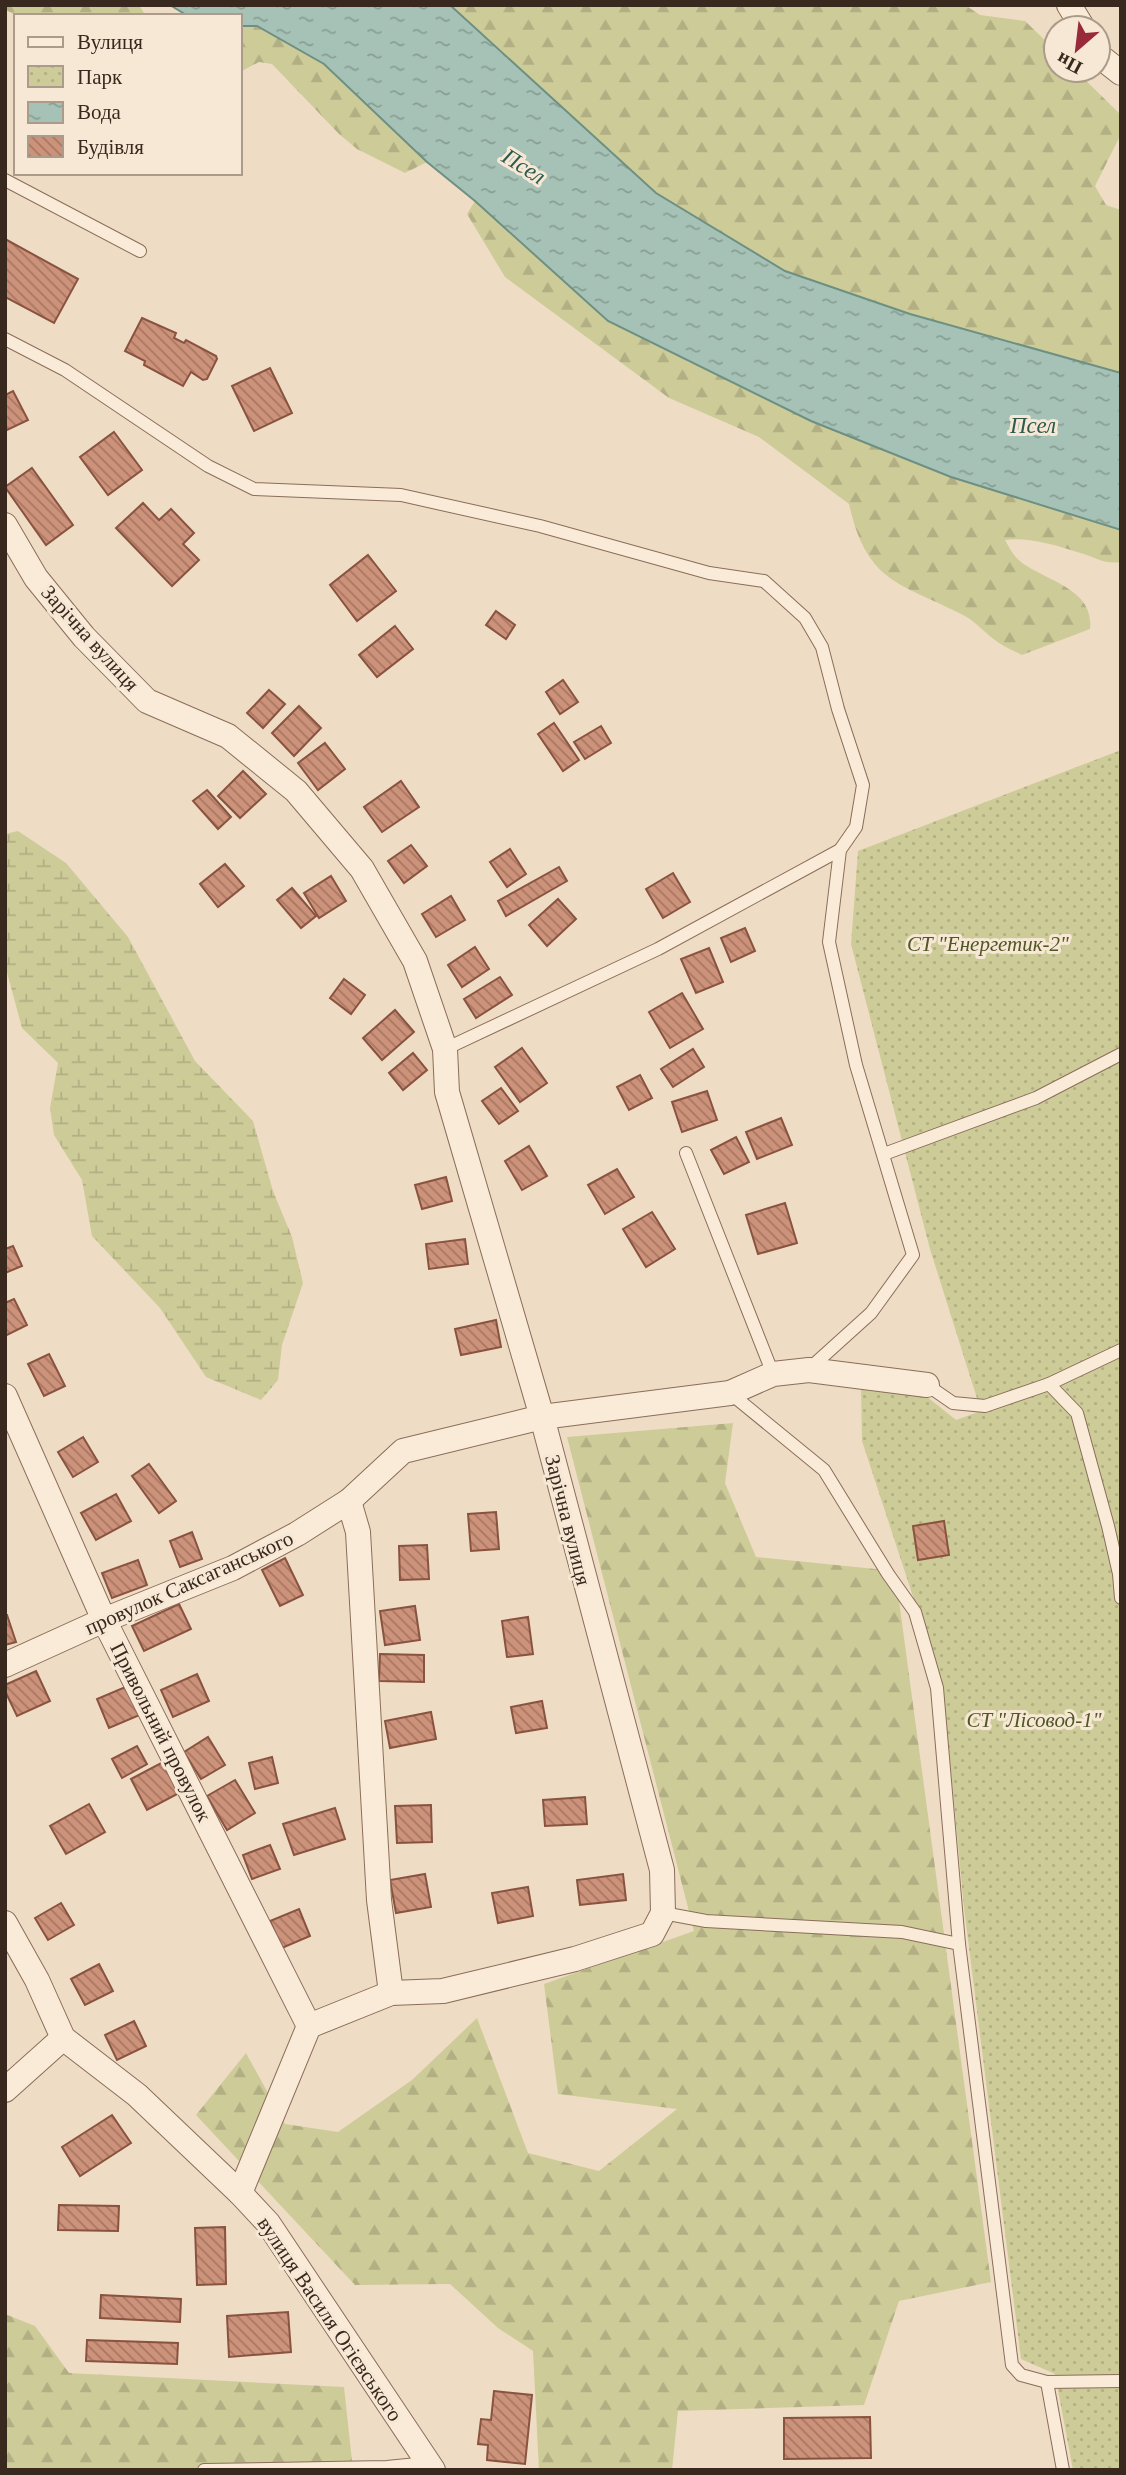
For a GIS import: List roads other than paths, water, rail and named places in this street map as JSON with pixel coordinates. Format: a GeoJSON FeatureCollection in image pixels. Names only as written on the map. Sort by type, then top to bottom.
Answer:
{"type":"FeatureCollection","features":[{"type":"Feature","properties":{"kind":"street","name":"Зарічна вулиця"},"geometry":{"type":"LineString","coordinates":[[5,525],[44,588],[84,637],[147,701],[228,736],[296,791],[362,869],[415,961],[445,1049],[447,1092],[542,1417],[662,1870],[663,1913]]}},
{"type":"Feature","properties":{"kind":"street","name":"провулок Саксаганського"},"geometry":{"type":"LineString","coordinates":[[5,1665],[104,1620],[233,1567],[297,1534],[349,1501],[403,1451],[542,1417],[730,1393],[773,1374],[809,1370],[927,1385]]}},
{"type":"Feature","properties":{"kind":"street","name":"Привольний провулок"},"geometry":{"type":"LineString","coordinates":[[5,1396],[104,1620],[309,2026]]}},
{"type":"Feature","properties":{"kind":"street"},"geometry":{"type":"LineString","coordinates":[[349,1501],[358,1532],[379,1900],[391,1993]]}},
{"type":"Feature","properties":{"kind":"street"},"geometry":{"type":"LineString","coordinates":[[240,2193],[309,2026],[391,1993],[443,1991],[575,1959],[652,1934],[663,1913]]}},
{"type":"Feature","properties":{"kind":"street","name":"вулиця Василя Огієвського"},"geometry":{"type":"LineString","coordinates":[[5,1923],[37,1980],[63,2038],[137,2095],[268,2223],[430,2466]]}},
{"type":"Feature","properties":{"kind":"street"},"geometry":{"type":"LineString","coordinates":[[5,2091],[63,2038]]}},
{"type":"Feature","properties":{"kind":"lane"},"geometry":{"type":"LineString","coordinates":[[5,180],[140,251]]}},
{"type":"Feature","properties":{"kind":"lane"},"geometry":{"type":"LineString","coordinates":[[5,339],[65,370],[208,466],[254,489],[401,495],[540,526],[709,573],[764,581],[805,618],[822,647],[838,709],[863,785],[856,827],[841,850],[833,893],[829,942],[856,1065],[912,1255],[871,1313],[809,1370]]}},
{"type":"Feature","properties":{"kind":"lane"},"geometry":{"type":"LineString","coordinates":[[445,1049],[658,949],[841,850]]}},
{"type":"Feature","properties":{"kind":"lane"},"geometry":{"type":"LineString","coordinates":[[884,1154],[1036,1098],[1121,1054]]}},
{"type":"Feature","properties":{"kind":"lane"},"geometry":{"type":"LineString","coordinates":[[686,1153],[773,1374]]}},
{"type":"Feature","properties":{"kind":"lane"},"geometry":{"type":"LineString","coordinates":[[927,1385],[953,1403],[985,1406],[1049,1384],[1121,1350]]}},
{"type":"Feature","properties":{"kind":"lane"},"geometry":{"type":"LineString","coordinates":[[1049,1384],[1077,1413],[1108,1526],[1119,1574],[1121,1598]]}},
{"type":"Feature","properties":{"kind":"lane"},"geometry":{"type":"LineString","coordinates":[[730,1393],[824,1470],[888,1574],[915,1612],[937,1688],[959,1944],[1012,2365],[1021,2375],[1047,2382],[1121,2381]]}},
{"type":"Feature","properties":{"kind":"lane"},"geometry":{"type":"LineString","coordinates":[[663,1913],[706,1921],[902,1932],[959,1944]]}},
{"type":"Feature","properties":{"kind":"lane"},"geometry":{"type":"LineString","coordinates":[[1047,2382],[1063,2470]]}},
{"type":"Feature","properties":{"kind":"lane"},"geometry":{"type":"LineString","coordinates":[[204,2470],[430,2466]]}},
{"type":"Feature","properties":{"kind":"water","name":"Псел"},"geometry":{"type":"Polygon","coordinates":[[[170,5],[450,5],[656,193],[785,271],[910,314],[1121,373],[1121,530],[951,477],[811,421],[608,321],[475,201],[427,162],[324,64],[257,26],[242,26],[242,14],[185,14],[170,5]]]}},
{"type":"Feature","properties":{"kind":"park label","name":"СТ \"Енергетик-2\""},"geometry":{"type":"Point","coordinates":[988,944]}},
{"type":"Feature","properties":{"kind":"park label","name":"СТ \"Лісовод-1\""},"geometry":{"type":"Point","coordinates":[1034,1720]}}]}
